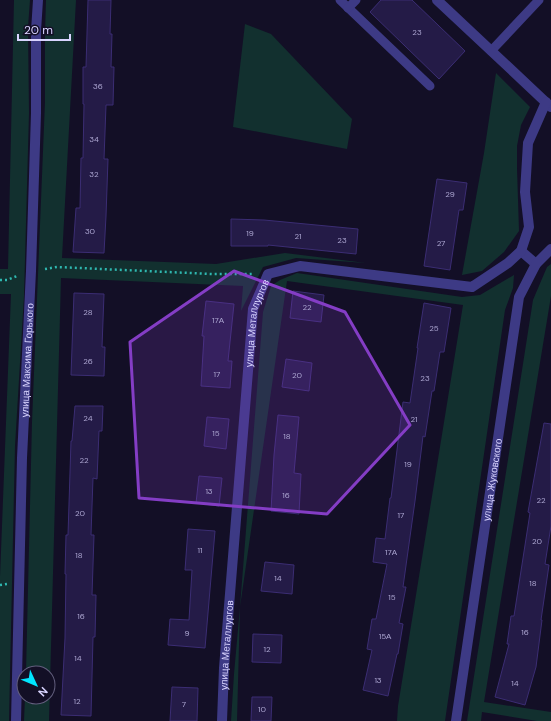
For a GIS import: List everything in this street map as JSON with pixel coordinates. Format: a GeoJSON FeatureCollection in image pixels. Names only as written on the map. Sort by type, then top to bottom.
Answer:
{"type":"FeatureCollection","features":[{"type":"Feature","properties":{"kind":"street","name":"улица Максима Горького"},"geometry":{"type":"LineString","coordinates":[[16,721],[22,458],[31,271],[38,0]]}},
{"type":"Feature","properties":{"kind":"street"},"geometry":{"type":"LineString","coordinates":[[437,0],[548,105]]}},
{"type":"Feature","properties":{"kind":"street","name":"улица Металлургов"},"geometry":{"type":"LineString","coordinates":[[222,721],[224,668],[253,309],[268,274],[300,266],[472,286],[508,264],[521,251],[529,227],[525,192],[528,143],[548,105]]}},
{"type":"Feature","properties":{"kind":"street","name":"улица Жуковского"},"geometry":{"type":"LineString","coordinates":[[456,721],[519,297],[536,264],[551,249]]}},
{"type":"Feature","properties":{"kind":"street"},"geometry":{"type":"LineString","coordinates":[[521,251],[536,264]]}},
{"type":"Feature","properties":{"kind":"lane"},"geometry":{"type":"LineString","coordinates":[[340,0],[430,86]]}},
{"type":"Feature","properties":{"kind":"lane"},"geometry":{"type":"LineString","coordinates":[[348,8],[356,0]]}},
{"type":"Feature","properties":{"kind":"lane"},"geometry":{"type":"LineString","coordinates":[[491,51],[539,0]]}},
{"type":"Feature","properties":{"kind":"path"},"geometry":{"type":"LineString","coordinates":[[0,280],[7,280],[31,271],[57,267],[212,274],[268,274]]}},
{"type":"Feature","properties":{"kind":"highlighted area"},"geometry":{"type":"Polygon","coordinates":[[[234,271],[345,312],[410,425],[327,514],[139,498],[130,342],[234,271]]]}},
{"type":"Feature","properties":{"kind":"green space"},"geometry":{"type":"Polygon","coordinates":[[[14,0],[30,0],[28,27],[29,113],[24,296],[15,446],[9,721],[0,721],[0,577],[11,294],[0,294],[0,269],[8,269],[14,0]]]}},
{"type":"Feature","properties":{"kind":"green space"},"geometry":{"type":"Polygon","coordinates":[[[46,0],[76,0],[62,258],[216,264],[285,253],[366,263],[296,258],[263,267],[241,311],[243,286],[61,278],[51,665],[26,665],[32,422],[45,102],[46,0]]]}},
{"type":"Feature","properties":{"kind":"green space"},"geometry":{"type":"Polygon","coordinates":[[[245,24],[271,34],[352,119],[347,149],[233,127],[245,24]]]}},
{"type":"Feature","properties":{"kind":"green space"},"geometry":{"type":"Polygon","coordinates":[[[496,73],[530,107],[521,125],[517,146],[519,231],[504,252],[482,271],[462,275],[484,153],[496,73]]]}},
{"type":"Feature","properties":{"kind":"green space"},"geometry":{"type":"Polygon","coordinates":[[[551,264],[551,296],[484,702],[551,712],[551,721],[537,721],[482,712],[481,721],[467,721],[533,300],[547,267],[551,264]]]}},
{"type":"Feature","properties":{"kind":"green space"},"geometry":{"type":"Polygon","coordinates":[[[297,273],[462,297],[480,295],[514,275],[513,288],[505,310],[445,721],[397,721],[398,706],[463,305],[287,281],[240,607],[263,312],[271,286],[280,280],[297,273]]]}},
{"type":"Feature","properties":{"kind":"green space"},"geometry":{"type":"Polygon","coordinates":[[[240,607],[237,721],[231,721],[234,674],[240,607]]]}},
{"type":"Feature","properties":{"kind":"green space"},"geometry":{"type":"Polygon","coordinates":[[[25,705],[49,705],[49,721],[24,721],[25,705]]]}},
{"type":"Feature","properties":{"kind":"building"},"geometry":{"type":"Polygon","coordinates":[[[88,0],[111,0],[111,67],[114,67],[113,105],[106,105],[104,159],[108,159],[104,253],[73,252],[76,208],[80,208],[81,158],[83,158],[83,67],[86,67],[88,0]]]}},
{"type":"Feature","properties":{"kind":"building"},"geometry":{"type":"Polygon","coordinates":[[[381,0],[412,0],[465,51],[439,79],[370,12],[381,0]]]}},
{"type":"Feature","properties":{"kind":"building"},"geometry":{"type":"Polygon","coordinates":[[[437,179],[467,183],[463,210],[459,210],[450,270],[424,266],[437,179]]]}},
{"type":"Feature","properties":{"kind":"building"},"geometry":{"type":"Polygon","coordinates":[[[231,219],[264,220],[358,229],[356,254],[268,245],[231,246],[231,219]]]}},
{"type":"Feature","properties":{"kind":"building"},"geometry":{"type":"Polygon","coordinates":[[[293,291],[324,295],[321,322],[290,318],[293,291]]]}},
{"type":"Feature","properties":{"kind":"building"},"geometry":{"type":"Polygon","coordinates":[[[74,293],[104,294],[102,347],[105,347],[104,376],[71,375],[74,293]]]}},
{"type":"Feature","properties":{"kind":"building"},"geometry":{"type":"Polygon","coordinates":[[[206,301],[234,304],[228,361],[232,361],[230,388],[201,386],[204,336],[202,336],[206,301]]]}},
{"type":"Feature","properties":{"kind":"building"},"geometry":{"type":"Polygon","coordinates":[[[424,303],[451,308],[444,352],[440,352],[425,437],[423,436],[403,587],[406,587],[399,623],[403,624],[398,654],[388,696],[363,690],[372,650],[367,649],[372,619],[376,619],[387,564],[373,562],[376,538],[385,539],[403,402],[410,403],[424,303]]]}},
{"type":"Feature","properties":{"kind":"building"},"geometry":{"type":"Polygon","coordinates":[[[286,359],[312,363],[309,391],[282,387],[286,359]]]}},
{"type":"Feature","properties":{"kind":"building"},"geometry":{"type":"Polygon","coordinates":[[[75,406],[103,406],[102,431],[99,431],[97,479],[93,478],[91,535],[94,535],[92,595],[96,595],[95,637],[93,637],[91,716],[61,715],[65,638],[66,535],[68,535],[71,441],[75,406]]]}},
{"type":"Feature","properties":{"kind":"building"},"geometry":{"type":"Polygon","coordinates":[[[278,415],[299,417],[294,473],[301,474],[299,514],[271,511],[278,415]]]}},
{"type":"Feature","properties":{"kind":"building"},"geometry":{"type":"Polygon","coordinates":[[[207,417],[229,419],[226,449],[204,446],[207,417]]]}},
{"type":"Feature","properties":{"kind":"building"},"geometry":{"type":"Polygon","coordinates":[[[544,423],[551,424],[551,526],[545,564],[549,565],[536,667],[525,705],[495,697],[509,644],[507,644],[511,616],[514,616],[530,513],[528,512],[544,423]]]}},
{"type":"Feature","properties":{"kind":"building"},"geometry":{"type":"Polygon","coordinates":[[[199,476],[222,478],[219,506],[196,503],[199,476]]]}},
{"type":"Feature","properties":{"kind":"building"},"geometry":{"type":"Polygon","coordinates":[[[188,529],[215,531],[205,648],[168,645],[170,619],[189,620],[192,570],[185,570],[188,529]]]}},
{"type":"Feature","properties":{"kind":"building"},"geometry":{"type":"Polygon","coordinates":[[[265,562],[294,565],[292,594],[261,591],[265,562]]]}},
{"type":"Feature","properties":{"kind":"building"},"geometry":{"type":"Polygon","coordinates":[[[253,634],[282,635],[281,663],[252,662],[253,634]]]}},
{"type":"Feature","properties":{"kind":"building"},"geometry":{"type":"Polygon","coordinates":[[[172,687],[198,688],[197,721],[170,721],[172,687]]]}},
{"type":"Feature","properties":{"kind":"building"},"geometry":{"type":"Polygon","coordinates":[[[252,697],[272,697],[271,721],[251,721],[252,697]]]}}]}
